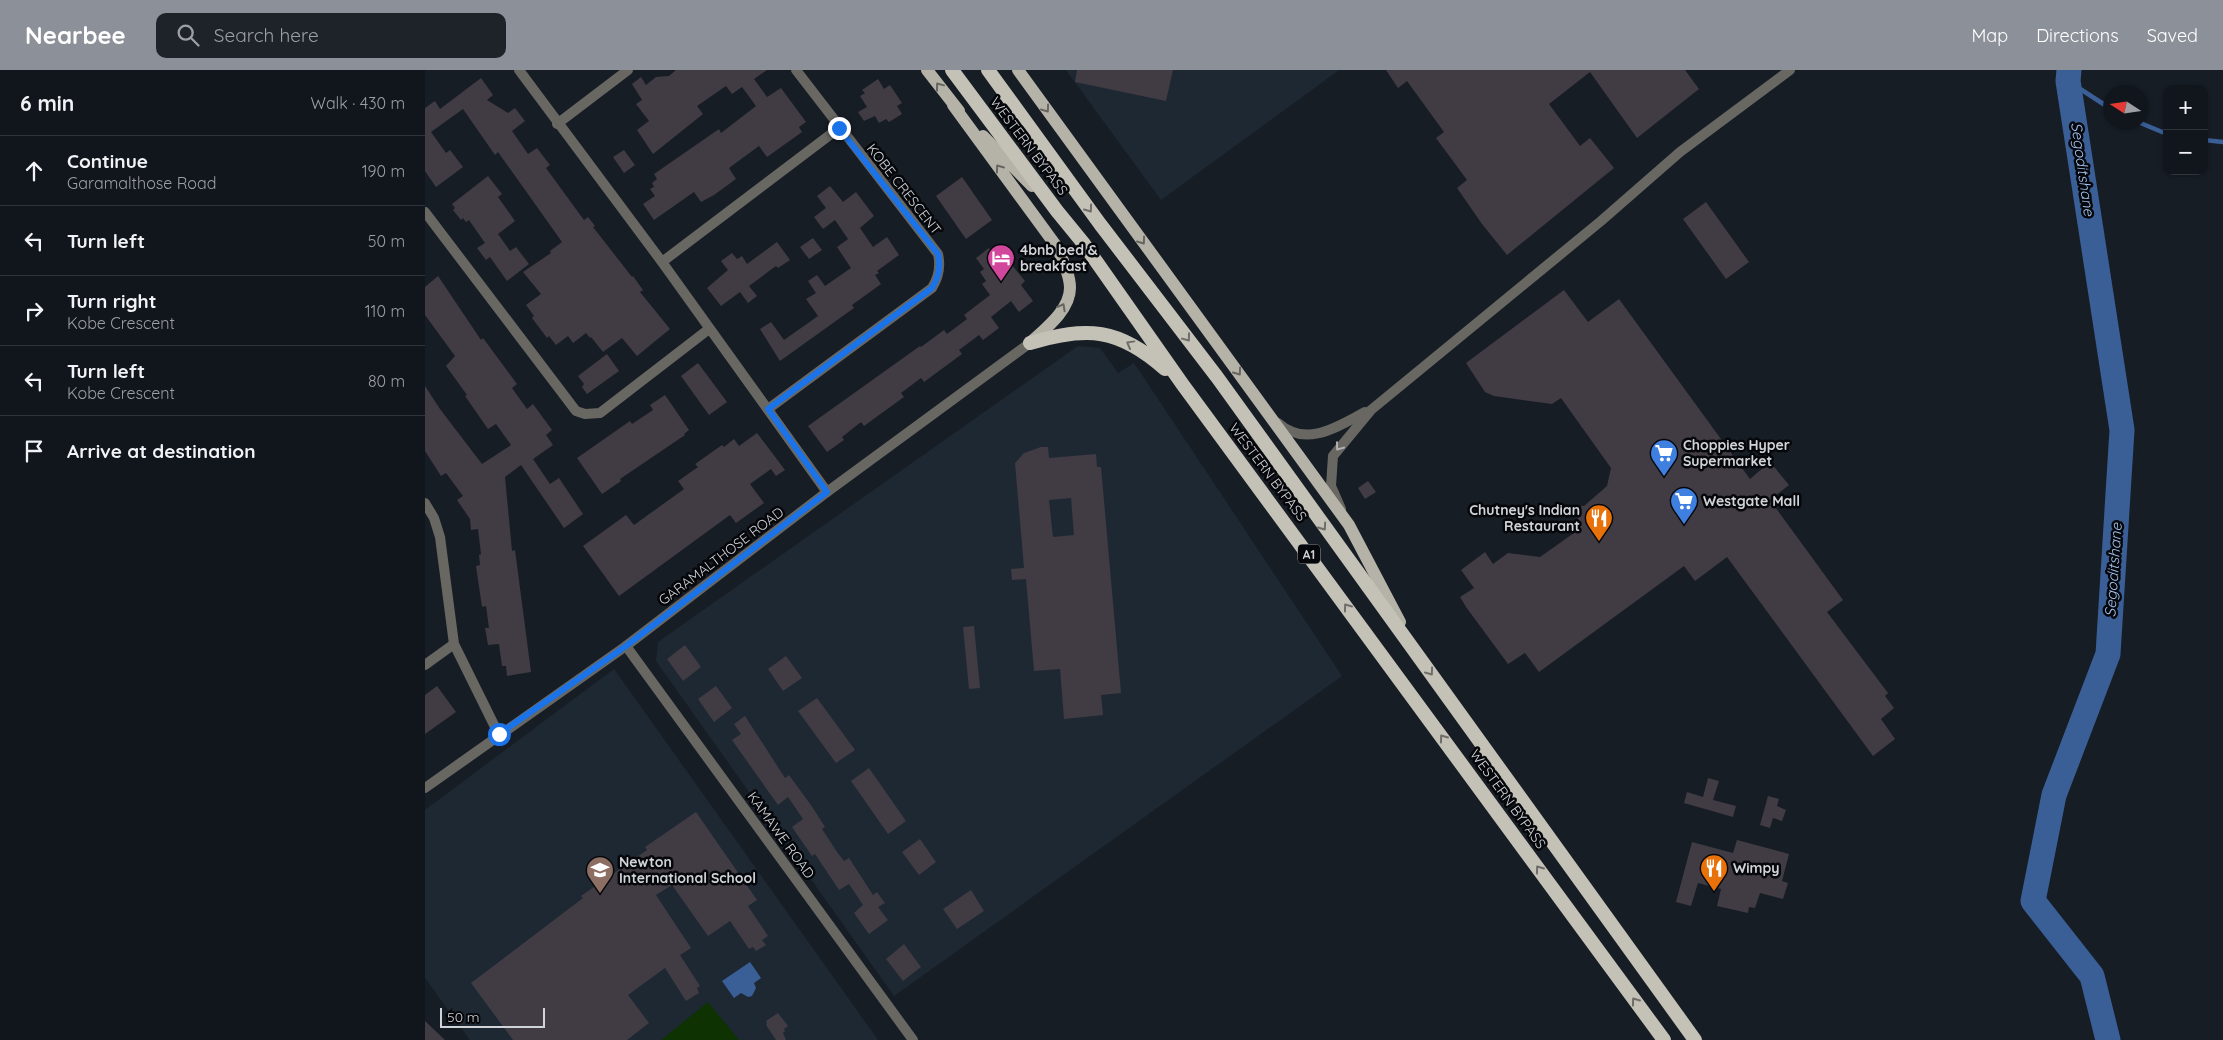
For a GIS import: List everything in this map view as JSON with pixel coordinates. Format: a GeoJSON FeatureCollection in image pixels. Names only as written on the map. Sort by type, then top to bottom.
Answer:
{"type":"FeatureCollection","features":[{"type":"Feature","properties":{"kind":"highway","name":"WESTERN BYPASS"},"geometry":{"type":"LineString","coordinates":[[952,70],[1057,211],[1084,244],[1183,385],[1663,1040]]}},
{"type":"Feature","properties":{"kind":"highway","name":"WESTERN BYPASS"},"geometry":{"type":"LineString","coordinates":[[988,70],[1100,224],[1217,377],[1695,1040]]}},
{"type":"Feature","properties":{"kind":"highway"},"geometry":{"type":"LineString","coordinates":[[1030,343],[1059,334],[1088,332],[1109,335],[1128,342],[1153,358],[1183,385]]}},
{"type":"Feature","properties":{"kind":"main road"},"geometry":{"type":"LineString","coordinates":[[927,70],[1057,247],[1066,267],[1070,288],[1063,308],[1049,326],[1030,343]]}},
{"type":"Feature","properties":{"kind":"main road"},"geometry":{"type":"LineString","coordinates":[[1018,70],[1349,525],[1415,652]]}},
{"type":"Feature","properties":{"kind":"main road"},"geometry":{"type":"LineString","coordinates":[[953,105],[1057,211]]}},
{"type":"Feature","properties":{"kind":"street"},"geometry":{"type":"LineString","coordinates":[[519,70],[557,124],[662,262],[827,492]]}},
{"type":"Feature","properties":{"kind":"street"},"geometry":{"type":"LineString","coordinates":[[557,124],[628,70]]}},
{"type":"Feature","properties":{"kind":"street","name":"KOBE CRESCENT"},"geometry":{"type":"LineString","coordinates":[[768,409],[932,288],[939,273],[940,263],[938,254],[796,70]]}},
{"type":"Feature","properties":{"kind":"street"},"geometry":{"type":"LineString","coordinates":[[1349,525],[1331,486],[1333,456],[1371,410],[1601,222],[1680,152],[1789,70]]}},
{"type":"Feature","properties":{"kind":"street"},"geometry":{"type":"LineString","coordinates":[[662,262],[839,128]]}},
{"type":"Feature","properties":{"kind":"street"},"geometry":{"type":"LineString","coordinates":[[425,212],[576,411],[585,414],[600,413],[709,329]]}},
{"type":"Feature","properties":{"kind":"street","name":"GARAMALTHOSE ROAD"},"geometry":{"type":"LineString","coordinates":[[425,788],[626,646],[827,492],[1030,343]]}},
{"type":"Feature","properties":{"kind":"street"},"geometry":{"type":"LineString","coordinates":[[1267,413],[1287,431],[1307,436],[1323,432],[1371,410]]}},
{"type":"Feature","properties":{"kind":"street"},"geometry":{"type":"LineString","coordinates":[[425,503],[434,518],[440,537],[453,644],[499,734]]}},
{"type":"Feature","properties":{"kind":"street"},"geometry":{"type":"LineString","coordinates":[[425,665],[453,644]]}},
{"type":"Feature","properties":{"kind":"street","name":"KAMAWE ROAD"},"geometry":{"type":"LineString","coordinates":[[626,646],[913,1040]]}},
{"type":"Feature","properties":{"kind":"shaded area"},"geometry":{"type":"Polygon","coordinates":[[[1066,70],[1339,70],[1161,200],[1066,70]]]}},
{"type":"Feature","properties":{"kind":"shaded area"},"geometry":{"type":"Polygon","coordinates":[[[1078,346],[1100,348],[1118,373],[1134,363],[1342,676],[894,996],[656,661],[658,642],[1078,346]]]}},
{"type":"Feature","properties":{"kind":"shaded area","name":"Newton International School"},"geometry":{"type":"Polygon","coordinates":[[[614,669],[878,1040],[470,1040],[425,978],[425,810],[614,669]]]}},
{"type":"Feature","properties":{"kind":"green space"},"geometry":{"type":"Polygon","coordinates":[[[708,1002],[739,1040],[661,1040],[708,1002]]]}},
{"type":"Feature","properties":{"kind":"water"},"geometry":{"type":"Polygon","coordinates":[[[750,962],[761,978],[754,983],[756,988],[752,996],[748,997],[741,993],[734,998],[722,981],[750,962]]]}},
{"type":"Feature","properties":{"kind":"building"},"geometry":{"type":"Polygon","coordinates":[[[676,70],[767,70],[754,79],[767,97],[781,88],[806,122],[799,127],[802,132],[767,157],[759,146],[729,168],[736,179],[714,195],[701,202],[694,192],[654,220],[643,204],[655,196],[650,189],[654,187],[652,183],[657,179],[654,174],[719,129],[721,133],[756,106],[742,87],[732,94],[726,86],[697,106],[703,114],[653,154],[637,130],[649,121],[636,104],[642,100],[632,84],[641,77],[646,85],[656,77],[669,76],[676,70]]]}},
{"type":"Feature","properties":{"kind":"building"},"geometry":{"type":"Polygon","coordinates":[[[1077,70],[1173,70],[1166,101],[1075,82],[1077,70]]]}},
{"type":"Feature","properties":{"kind":"building"},"geometry":{"type":"Polygon","coordinates":[[[1386,70],[1685,70],[1699,89],[1637,138],[1590,72],[1549,104],[1580,146],[1590,138],[1614,168],[1507,255],[1457,188],[1467,180],[1436,138],[1444,132],[1407,81],[1398,88],[1386,70]]]}},
{"type":"Feature","properties":{"kind":"building"},"geometry":{"type":"Polygon","coordinates":[[[481,78],[493,95],[487,100],[508,113],[515,108],[525,121],[512,131],[528,154],[537,148],[550,165],[546,168],[581,216],[584,220],[588,217],[595,226],[593,227],[643,290],[640,292],[670,329],[637,356],[622,338],[603,352],[586,333],[573,343],[568,336],[556,345],[549,336],[547,338],[532,318],[534,316],[526,305],[541,294],[523,272],[551,253],[550,251],[562,242],[498,152],[495,155],[463,109],[431,132],[446,153],[450,150],[463,167],[436,187],[425,171],[425,108],[435,101],[440,109],[481,78]]]}},
{"type":"Feature","properties":{"kind":"building"},"geometry":{"type":"Polygon","coordinates":[[[878,79],[884,89],[890,85],[902,103],[897,106],[902,114],[889,122],[886,119],[879,123],[875,116],[864,121],[858,112],[867,107],[860,96],[865,93],[862,90],[878,79]]]}},
{"type":"Feature","properties":{"kind":"building"},"geometry":{"type":"Polygon","coordinates":[[[624,150],[635,165],[624,173],[613,157],[624,150]]]}},
{"type":"Feature","properties":{"kind":"building"},"geometry":{"type":"Polygon","coordinates":[[[488,176],[502,194],[498,197],[515,221],[498,234],[510,251],[516,247],[529,264],[507,281],[490,257],[486,260],[477,248],[485,243],[469,220],[466,222],[463,218],[461,220],[453,210],[455,208],[452,204],[488,176]]]}},
{"type":"Feature","properties":{"kind":"building"},"geometry":{"type":"Polygon","coordinates":[[[962,177],[992,220],[966,239],[936,196],[962,177]]]}},
{"type":"Feature","properties":{"kind":"building"},"geometry":{"type":"Polygon","coordinates":[[[830,186],[843,202],[856,192],[874,216],[860,228],[873,247],[887,237],[899,255],[877,271],[879,273],[875,275],[881,284],[852,305],[854,308],[780,361],[760,329],[771,322],[784,340],[818,316],[806,299],[816,293],[808,281],[817,275],[825,286],[851,268],[837,247],[848,239],[835,220],[823,229],[814,217],[826,208],[817,196],[830,186]]]}},
{"type":"Feature","properties":{"kind":"building"},"geometry":{"type":"Polygon","coordinates":[[[1706,202],[1749,262],[1726,279],[1683,219],[1706,202]]]}},
{"type":"Feature","properties":{"kind":"building"},"geometry":{"type":"Polygon","coordinates":[[[813,238],[822,250],[809,259],[800,247],[813,238]]]}},
{"type":"Feature","properties":{"kind":"building"},"geometry":{"type":"Polygon","coordinates":[[[777,242],[790,260],[778,268],[776,266],[749,286],[757,296],[748,303],[740,292],[721,306],[707,288],[728,270],[721,261],[732,253],[737,259],[742,256],[747,264],[777,242]]]}},
{"type":"Feature","properties":{"kind":"building"},"geometry":{"type":"Polygon","coordinates":[[[989,248],[1005,269],[1011,264],[1025,281],[1021,285],[1033,301],[1019,312],[1011,301],[991,317],[999,328],[983,340],[979,335],[959,350],[962,354],[924,382],[921,378],[901,393],[904,397],[864,426],[861,422],[842,437],[844,440],[827,452],[808,426],[920,346],[944,330],[947,334],[967,319],[964,315],[990,295],[982,284],[986,281],[980,272],[984,269],[976,258],[989,248]]]}},
{"type":"Feature","properties":{"kind":"building"},"geometry":{"type":"Polygon","coordinates":[[[438,276],[481,340],[483,338],[517,384],[512,388],[527,409],[533,404],[552,430],[546,435],[553,445],[533,459],[550,484],[559,478],[583,514],[564,528],[521,465],[505,477],[512,551],[515,550],[531,672],[507,676],[506,666],[502,666],[499,644],[488,645],[485,628],[489,628],[486,606],[482,607],[476,566],[480,565],[479,555],[481,554],[478,529],[471,530],[470,519],[457,500],[463,496],[446,473],[441,476],[425,451],[425,386],[482,464],[511,445],[496,424],[488,429],[446,366],[455,356],[425,315],[425,287],[438,276]]]}},
{"type":"Feature","properties":{"kind":"building","name":"Westgate Mall"},"geometry":{"type":"Polygon","coordinates":[[[1564,290],[1588,322],[1619,299],[1750,479],[1770,462],[1789,485],[1770,500],[1843,600],[1827,612],[1888,693],[1885,696],[1894,708],[1881,719],[1895,739],[1873,756],[1727,557],[1695,581],[1684,566],[1539,672],[1525,653],[1508,664],[1466,607],[1460,597],[1474,588],[1461,570],[1485,552],[1493,564],[1508,553],[1540,557],[1574,533],[1581,506],[1584,506],[1607,486],[1611,468],[1561,398],[1552,404],[1494,396],[1485,392],[1466,363],[1564,290]]]}},
{"type":"Feature","properties":{"kind":"building"},"geometry":{"type":"Polygon","coordinates":[[[607,354],[619,371],[587,394],[582,387],[584,384],[578,376],[607,354]]]}},
{"type":"Feature","properties":{"kind":"building"},"geometry":{"type":"Polygon","coordinates":[[[698,363],[727,402],[709,415],[681,376],[698,363]]]}},
{"type":"Feature","properties":{"kind":"building"},"geometry":{"type":"Polygon","coordinates":[[[665,395],[689,430],[685,435],[620,479],[621,481],[602,494],[577,458],[630,421],[632,424],[653,410],[650,405],[665,395]]]}},
{"type":"Feature","properties":{"kind":"building"},"geometry":{"type":"Polygon","coordinates":[[[757,433],[785,470],[776,476],[771,469],[750,484],[764,503],[736,523],[730,515],[619,596],[583,546],[626,515],[634,525],[684,489],[678,481],[698,467],[695,464],[734,439],[739,446],[757,433]]]}},
{"type":"Feature","properties":{"kind":"building"},"geometry":{"type":"Polygon","coordinates":[[[1041,447],[1048,447],[1049,458],[1096,454],[1097,467],[1101,467],[1121,693],[1101,695],[1103,715],[1064,719],[1060,669],[1034,671],[1026,579],[1012,580],[1011,569],[1024,568],[1015,463],[1024,453],[1041,447]],[[1071,498],[1049,500],[1053,537],[1074,535],[1071,498]]]}},
{"type":"Feature","properties":{"kind":"building"},"geometry":{"type":"Polygon","coordinates":[[[1368,481],[1376,492],[1365,499],[1358,488],[1368,481]]]}},
{"type":"Feature","properties":{"kind":"building"},"geometry":{"type":"Polygon","coordinates":[[[974,626],[980,688],[969,689],[963,627],[974,626]]]}},
{"type":"Feature","properties":{"kind":"building"},"geometry":{"type":"Polygon","coordinates":[[[685,645],[701,667],[683,681],[667,659],[685,645]]]}},
{"type":"Feature","properties":{"kind":"building"},"geometry":{"type":"Polygon","coordinates":[[[786,656],[802,678],[783,691],[768,669],[786,656]]]}},
{"type":"Feature","properties":{"kind":"building"},"geometry":{"type":"Polygon","coordinates":[[[437,686],[456,712],[425,734],[425,695],[437,686]]]}},
{"type":"Feature","properties":{"kind":"building"},"geometry":{"type":"Polygon","coordinates":[[[716,686],[732,708],[714,722],[698,699],[716,686]]]}},
{"type":"Feature","properties":{"kind":"building"},"geometry":{"type":"Polygon","coordinates":[[[817,698],[855,750],[836,763],[798,711],[817,698]]]}},
{"type":"Feature","properties":{"kind":"building"},"geometry":{"type":"Polygon","coordinates":[[[745,716],[785,778],[789,775],[813,808],[825,827],[822,829],[837,852],[844,861],[849,858],[873,895],[877,892],[885,903],[878,907],[888,920],[869,934],[854,913],[863,905],[849,884],[839,890],[815,854],[812,856],[792,827],[803,819],[788,797],[778,805],[732,740],[741,734],[734,724],[745,716]]]}},
{"type":"Feature","properties":{"kind":"building"},"geometry":{"type":"Polygon","coordinates":[[[869,768],[906,821],[888,834],[851,781],[869,768]]]}},
{"type":"Feature","properties":{"kind":"building"},"geometry":{"type":"Polygon","coordinates":[[[1708,778],[1719,781],[1713,800],[1736,806],[1733,817],[1684,803],[1687,792],[1703,797],[1708,778]]]}},
{"type":"Feature","properties":{"kind":"building"},"geometry":{"type":"Polygon","coordinates":[[[1768,796],[1779,799],[1777,806],[1786,810],[1782,821],[1773,818],[1770,828],[1760,825],[1768,796]]]}},
{"type":"Feature","properties":{"kind":"building"},"geometry":{"type":"Polygon","coordinates":[[[696,812],[757,900],[748,906],[768,936],[762,940],[766,945],[756,951],[753,947],[749,949],[730,921],[708,936],[672,885],[656,895],[691,948],[680,955],[700,986],[697,988],[699,993],[686,1001],[665,968],[628,995],[649,1023],[627,1040],[513,1040],[471,983],[583,898],[581,896],[647,850],[645,847],[696,812]]]}},
{"type":"Feature","properties":{"kind":"building"},"geometry":{"type":"Polygon","coordinates":[[[920,839],[936,862],[919,875],[902,852],[920,839]]]}},
{"type":"Feature","properties":{"kind":"building"},"geometry":{"type":"Polygon","coordinates":[[[1737,840],[1789,854],[1782,881],[1788,883],[1783,899],[1760,893],[1755,908],[1749,907],[1748,913],[1717,906],[1721,889],[1698,883],[1691,906],[1676,902],[1692,842],[1733,853],[1737,840]]]}},
{"type":"Feature","properties":{"kind":"building"},"geometry":{"type":"Polygon","coordinates":[[[971,890],[984,911],[957,929],[943,909],[971,890]]]}},
{"type":"Feature","properties":{"kind":"building"},"geometry":{"type":"Polygon","coordinates":[[[904,944],[921,967],[903,981],[886,959],[904,944]]]}},
{"type":"Feature","properties":{"kind":"building"},"geometry":{"type":"Polygon","coordinates":[[[778,1013],[788,1026],[784,1029],[783,1033],[786,1040],[776,1040],[766,1025],[766,1021],[778,1013]]]}},
{"type":"Feature","properties":{"kind":"building"},"geometry":{"type":"Polygon","coordinates":[[[425,1021],[445,1040],[425,1040],[425,1021]]]}},
{"type":"Feature","properties":{"kind":"waterway","name":"Segoditshane"},"geometry":{"type":"LineString","coordinates":[[2069,70],[2068,81],[2122,430],[2108,654],[2054,795],[2033,901],[2092,976],[2108,1040]]}},
{"type":"Feature","properties":{"kind":"waterway"},"geometry":{"type":"LineString","coordinates":[[2068,81],[2103,104]]}},
{"type":"Feature","properties":{"kind":"waterway"},"geometry":{"type":"LineString","coordinates":[[2148,126],[2163,132]]}},
{"type":"Feature","properties":{"kind":"waterway"},"geometry":{"type":"LineString","coordinates":[[2208,140],[2223,142]]}},
{"type":"Feature","properties":{"kind":"place","name":"4bnb bed & breakfast"},"geometry":{"type":"Point","coordinates":[1001,282]}},
{"type":"Feature","properties":{"kind":"place","name":"Choppies Hyper Supermarket"},"geometry":{"type":"Point","coordinates":[1664,477]}},
{"type":"Feature","properties":{"kind":"place","name":"Westgate Mall"},"geometry":{"type":"Point","coordinates":[1684,525]}},
{"type":"Feature","properties":{"kind":"place","name":"Chutney's Indian Restaurant"},"geometry":{"type":"Point","coordinates":[1599,542]}},
{"type":"Feature","properties":{"kind":"place","name":"Wimpy"},"geometry":{"type":"Point","coordinates":[1714,892]}},
{"type":"Feature","properties":{"kind":"place","name":"Newton International School"},"geometry":{"type":"Point","coordinates":[600,894]}},
{"type":"Feature","properties":{"kind":"route"},"geometry":{"type":"LineString","coordinates":[[499,734],[626,646],[827,492],[768,409],[932,288],[939,273],[940,263],[938,254],[839,128]]}}]}
